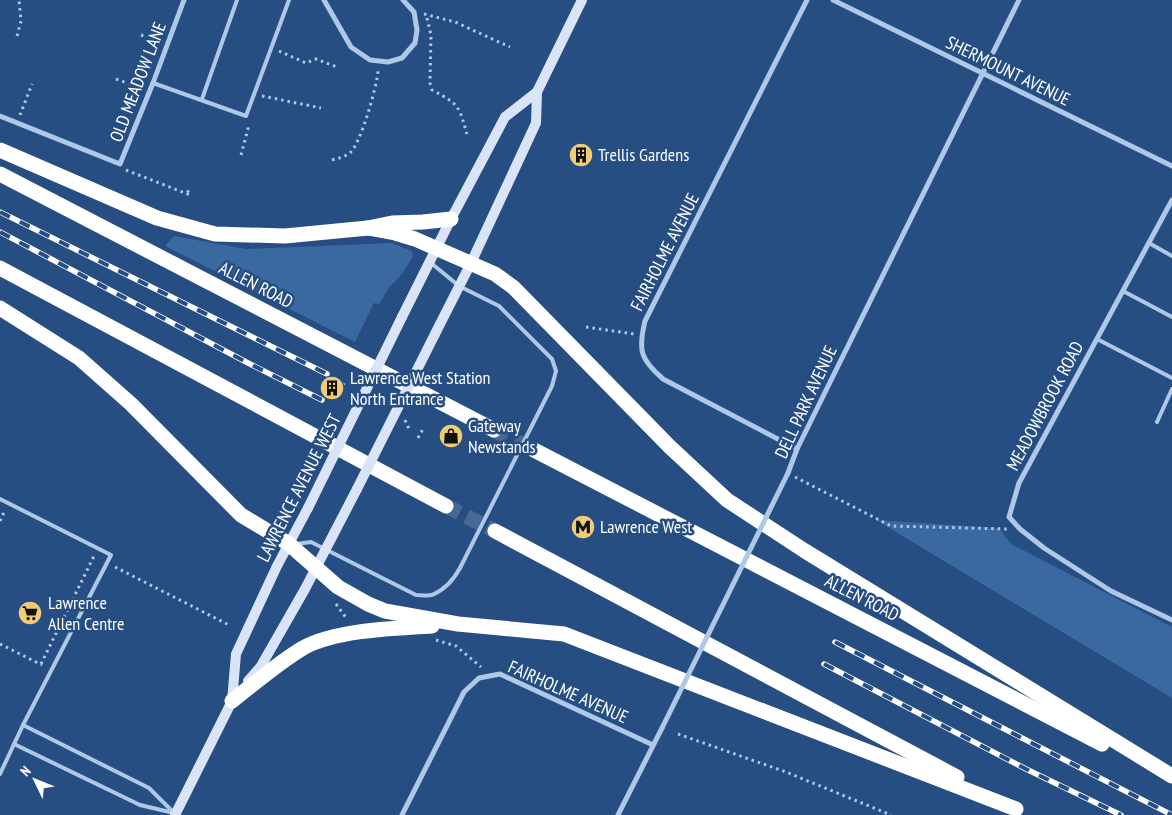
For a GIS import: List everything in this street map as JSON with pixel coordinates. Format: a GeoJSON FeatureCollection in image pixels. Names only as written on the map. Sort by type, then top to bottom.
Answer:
{"type":"FeatureCollection","features":[{"type":"Feature","properties":{"kind":"highway"},"geometry":{"type":"LineString","coordinates":[[0,150],[157,218],[215,234],[285,236],[368,228],[392,223],[451,219]]}},
{"type":"Feature","properties":{"kind":"highway","name":"ALLEN ROAD"},"geometry":{"type":"LineString","coordinates":[[0,174],[494,430]]}},
{"type":"Feature","properties":{"kind":"highway"},"geometry":{"type":"LineString","coordinates":[[368,228],[395,232],[433,255],[471,263],[496,274],[513,287],[670,448],[727,500],[1172,778]]}},
{"type":"Feature","properties":{"kind":"highway"},"geometry":{"type":"LineString","coordinates":[[0,268],[446,506]]}},
{"type":"Feature","properties":{"kind":"highway"},"geometry":{"type":"LineString","coordinates":[[0,308],[79,358],[131,404],[241,515],[289,544],[333,583],[351,596],[385,612],[458,624],[564,634],[1022,812]]}},
{"type":"Feature","properties":{"kind":"highway","name":"ALLEN ROAD"},"geometry":{"type":"LineString","coordinates":[[534,450],[1172,778]]}},
{"type":"Feature","properties":{"kind":"highway"},"geometry":{"type":"LineString","coordinates":[[495,532],[1022,812]]}},
{"type":"Feature","properties":{"kind":"highway"},"geometry":{"type":"LineString","coordinates":[[232,701],[305,647],[332,638],[381,629],[458,624]]}},
{"type":"Feature","properties":{"kind":"main road","name":"LAWRENCE AVENUE WEST"},"geometry":{"type":"LineString","coordinates":[[175,814],[232,701],[261,666],[316,567],[471,263],[536,123],[537,92],[582,0]]}},
{"type":"Feature","properties":{"kind":"main road","name":"LAWRENCE AVENUE WEST"},"geometry":{"type":"LineString","coordinates":[[232,701],[236,654],[451,219],[505,117],[537,92]]}},
{"type":"Feature","properties":{"kind":"street","name":"OLD MEADOW LANE"},"geometry":{"type":"LineString","coordinates":[[0,116],[120,164],[184,0]]}},
{"type":"Feature","properties":{"kind":"street"},"geometry":{"type":"LineString","coordinates":[[324,0],[351,47],[370,60],[379,62],[388,62],[402,58],[415,43],[417,30],[414,12],[403,0]]}},
{"type":"Feature","properties":{"kind":"street","name":"FAIRHOLME AVENUE"},"geometry":{"type":"LineString","coordinates":[[798,448],[663,379],[650,368],[643,354],[641,339],[645,321],[807,0]]}},
{"type":"Feature","properties":{"kind":"street","name":"SHERMOUNT AVENUE"},"geometry":{"type":"LineString","coordinates":[[833,0],[1172,166]]}},
{"type":"Feature","properties":{"kind":"street","name":"DELL PARK AVENUE"},"geometry":{"type":"LineString","coordinates":[[618,815],[788,473],[798,448],[1019,0]]}},
{"type":"Feature","properties":{"kind":"street","name":"MEADOWBROOK ROAD"},"geometry":{"type":"LineString","coordinates":[[1020,530],[1009,517],[1019,483],[1172,200]]}},
{"type":"Feature","properties":{"kind":"street"},"geometry":{"type":"LineString","coordinates":[[1020,530],[1044,548],[1111,591],[1172,620]]}},
{"type":"Feature","properties":{"kind":"street","name":"FAIRHOLME AVENUE"},"geometry":{"type":"LineString","coordinates":[[402,815],[464,692],[479,678],[500,674],[653,745]]}},
{"type":"Feature","properties":{"kind":"lane"},"geometry":{"type":"LineString","coordinates":[[202,99],[237,0]]}},
{"type":"Feature","properties":{"kind":"lane"},"geometry":{"type":"LineString","coordinates":[[153,83],[246,116],[289,0]]}},
{"type":"Feature","properties":{"kind":"lane"},"geometry":{"type":"LineString","coordinates":[[1149,243],[1172,256]]}},
{"type":"Feature","properties":{"kind":"lane"},"geometry":{"type":"LineString","coordinates":[[289,544],[310,542],[416,595],[431,595],[454,579],[552,386],[556,371],[552,358],[499,306],[459,286],[433,255]]}},
{"type":"Feature","properties":{"kind":"lane"},"geometry":{"type":"LineString","coordinates":[[1123,291],[1172,317]]}},
{"type":"Feature","properties":{"kind":"lane"},"geometry":{"type":"LineString","coordinates":[[1097,338],[1172,378]]}},
{"type":"Feature","properties":{"kind":"lane"},"geometry":{"type":"LineString","coordinates":[[1157,422],[1172,389]]}},
{"type":"Feature","properties":{"kind":"lane"},"geometry":{"type":"LineString","coordinates":[[0,499],[111,555],[23,725],[0,774]]}},
{"type":"Feature","properties":{"kind":"lane"},"geometry":{"type":"LineString","coordinates":[[23,725],[149,788],[175,814]]}},
{"type":"Feature","properties":{"kind":"lane"},"geometry":{"type":"LineString","coordinates":[[14,744],[140,805],[175,814]]}},
{"type":"Feature","properties":{"kind":"path"},"geometry":{"type":"LineString","coordinates":[[17,36],[21,21],[19,0]]}},
{"type":"Feature","properties":{"kind":"path"},"geometry":{"type":"LineString","coordinates":[[414,12],[455,22],[510,47]]}},
{"type":"Feature","properties":{"kind":"path"},"geometry":{"type":"LineString","coordinates":[[426,14],[431,35],[430,82],[432,90],[452,100],[459,109],[468,138]]}},
{"type":"Feature","properties":{"kind":"path"},"geometry":{"type":"LineString","coordinates":[[141,35],[167,45]]}},
{"type":"Feature","properties":{"kind":"path"},"geometry":{"type":"LineString","coordinates":[[272,47],[306,62],[316,59],[337,67]]}},
{"type":"Feature","properties":{"kind":"path"},"geometry":{"type":"LineString","coordinates":[[332,160],[343,157],[352,151],[375,93],[378,74]]}},
{"type":"Feature","properties":{"kind":"path"},"geometry":{"type":"LineString","coordinates":[[116,79],[150,90]]}},
{"type":"Feature","properties":{"kind":"path"},"geometry":{"type":"LineString","coordinates":[[17,123],[32,84]]}},
{"type":"Feature","properties":{"kind":"path"},"geometry":{"type":"LineString","coordinates":[[254,94],[321,108]]}},
{"type":"Feature","properties":{"kind":"path"},"geometry":{"type":"LineString","coordinates":[[241,155],[248,129],[246,116]]}},
{"type":"Feature","properties":{"kind":"path"},"geometry":{"type":"LineString","coordinates":[[120,164],[127,171],[190,195],[186,188]]}},
{"type":"Feature","properties":{"kind":"path"},"geometry":{"type":"LineString","coordinates":[[586,327],[642,336]]}},
{"type":"Feature","properties":{"kind":"path"},"geometry":{"type":"LineString","coordinates":[[337,396],[344,383]]}},
{"type":"Feature","properties":{"kind":"path"},"geometry":{"type":"LineString","coordinates":[[418,438],[424,427]]}},
{"type":"Feature","properties":{"kind":"path"},"geometry":{"type":"LineString","coordinates":[[788,473],[891,526],[1020,530]]}},
{"type":"Feature","properties":{"kind":"path"},"geometry":{"type":"LineString","coordinates":[[41,664],[94,556]]}},
{"type":"Feature","properties":{"kind":"path"},"geometry":{"type":"LineString","coordinates":[[335,602],[356,633]]}},
{"type":"Feature","properties":{"kind":"path"},"geometry":{"type":"LineString","coordinates":[[429,638],[456,646],[491,675]]}},
{"type":"Feature","properties":{"kind":"path"},"geometry":{"type":"LineString","coordinates":[[0,644],[36,662]]}},
{"type":"Feature","properties":{"kind":"path"},"geometry":{"type":"LineString","coordinates":[[678,734],[786,772],[891,815]]}},
{"type":"Feature","properties":{"kind":"shaded area"},"geometry":{"type":"Polygon","coordinates":[[[174,236],[246,249],[392,243],[412,251],[413,256],[403,273],[388,289],[379,305],[374,303],[355,342],[165,246],[174,236]]]}},
{"type":"Feature","properties":{"kind":"shaded area"},"geometry":{"type":"Polygon","coordinates":[[[876,520],[999,528],[1011,544],[1172,627],[1172,698],[876,520]]]}},
{"type":"Feature","properties":{"kind":"tunnel"},"geometry":{"type":"LineString","coordinates":[[494,430],[534,450]]}},
{"type":"Feature","properties":{"kind":"tunnel"},"geometry":{"type":"LineString","coordinates":[[446,506],[495,531]]}},
{"type":"Feature","properties":{"kind":"railway"},"geometry":{"type":"LineString","coordinates":[[0,212],[327,374]]}},
{"type":"Feature","properties":{"kind":"railway"},"geometry":{"type":"LineString","coordinates":[[0,232],[322,400]]}},
{"type":"Feature","properties":{"kind":"railway"},"geometry":{"type":"LineString","coordinates":[[835,642],[1172,815]]}},
{"type":"Feature","properties":{"kind":"railway"},"geometry":{"type":"LineString","coordinates":[[824,664],[1026,769],[1121,815]]}},
{"type":"Feature","properties":{"kind":"place","name":"Trellis Gardens"},"geometry":{"type":"Point","coordinates":[581,155]}},
{"type":"Feature","properties":{"kind":"place","name":"Lawrence West Station North Entrance"},"geometry":{"type":"Point","coordinates":[332,388]}},
{"type":"Feature","properties":{"kind":"place","name":"Gateway Newstands"},"geometry":{"type":"Point","coordinates":[451,436]}},
{"type":"Feature","properties":{"kind":"place","name":"Lawrence West"},"geometry":{"type":"Point","coordinates":[583,527]}},
{"type":"Feature","properties":{"kind":"place","name":"Lawrence Allen Centre"},"geometry":{"type":"Point","coordinates":[30,613]}}]}
